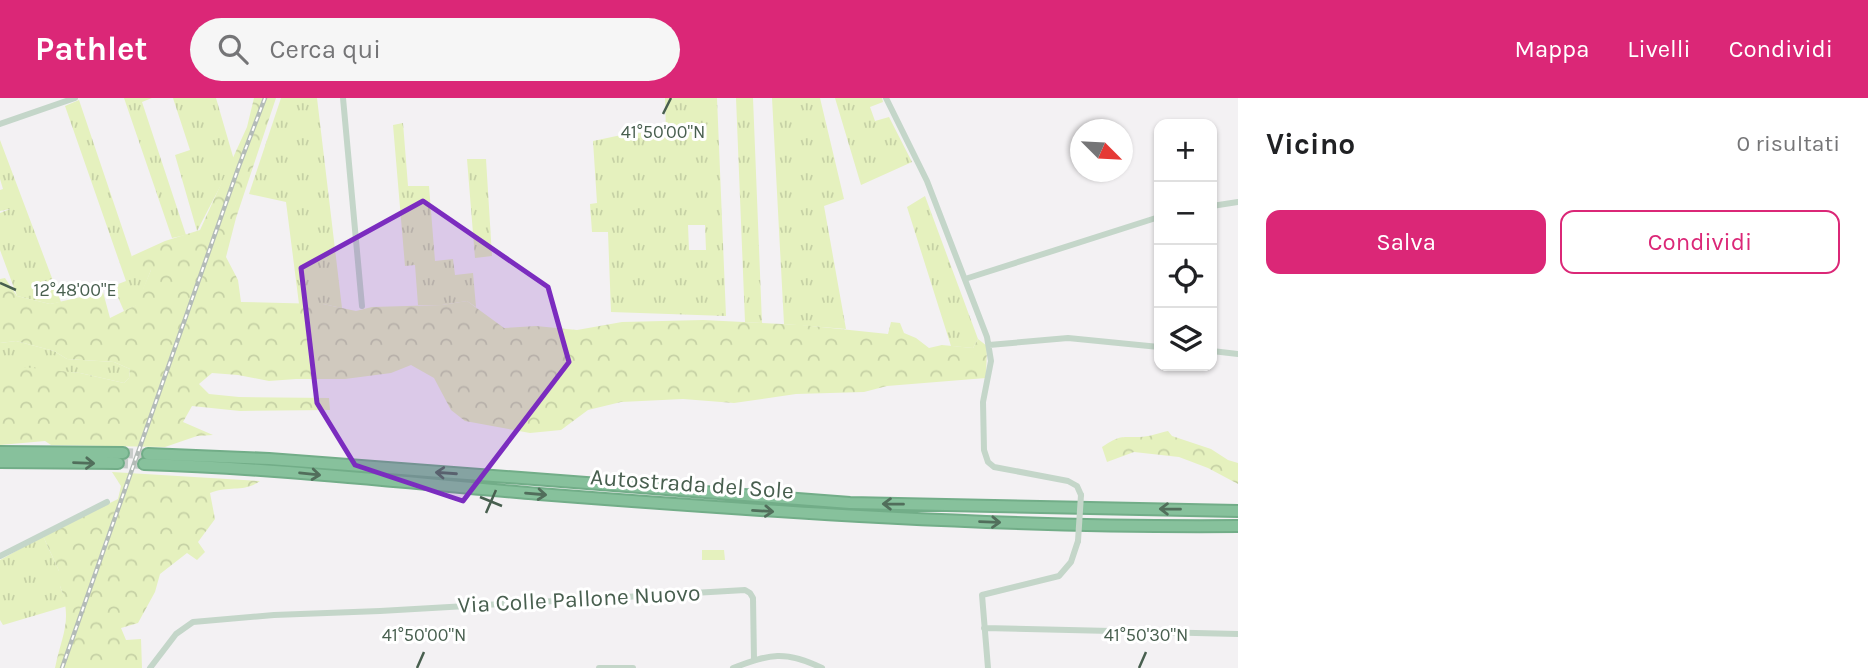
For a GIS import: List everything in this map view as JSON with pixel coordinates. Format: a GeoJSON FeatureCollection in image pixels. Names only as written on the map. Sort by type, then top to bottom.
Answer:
{"type":"FeatureCollection","features":[{"type":"Feature","properties":{"kind":"highway"},"geometry":{"type":"LineString","coordinates":[[0,452],[121,458],[0,462]]}},
{"type":"Feature","properties":{"kind":"highway","name":"Autostrada del Sole"},"geometry":{"type":"LineString","coordinates":[[1238,511],[850,503],[269,459],[146,459],[711,508],[1032,524],[1238,526]]}},
{"type":"Feature","properties":{"kind":"street"},"geometry":{"type":"LineString","coordinates":[[0,124],[75,98]]}},
{"type":"Feature","properties":{"kind":"street"},"geometry":{"type":"LineString","coordinates":[[343,98],[362,306]]}},
{"type":"Feature","properties":{"kind":"street"},"geometry":{"type":"LineString","coordinates":[[886,98],[927,181],[989,345],[990,370],[982,402],[984,450],[988,462],[994,467],[1068,481],[1077,486],[1082,495],[1079,541],[1071,562],[1059,576],[983,594],[981,600],[988,668]]}},
{"type":"Feature","properties":{"kind":"street"},"geometry":{"type":"LineString","coordinates":[[1217,205],[1238,202]]}},
{"type":"Feature","properties":{"kind":"street"},"geometry":{"type":"LineString","coordinates":[[965,279],[1154,219]]}},
{"type":"Feature","properties":{"kind":"street"},"geometry":{"type":"LineString","coordinates":[[989,345],[1068,338],[1154,347]]}},
{"type":"Feature","properties":{"kind":"street"},"geometry":{"type":"LineString","coordinates":[[1217,352],[1238,354]]}},
{"type":"Feature","properties":{"kind":"street"},"geometry":{"type":"LineString","coordinates":[[0,556],[107,502]]}},
{"type":"Feature","properties":{"kind":"street","name":"Via Colle Pallone Nuovo"},"geometry":{"type":"LineString","coordinates":[[150,668],[176,634],[193,622],[274,615],[745,590],[753,600],[754,660]]}},
{"type":"Feature","properties":{"kind":"street"},"geometry":{"type":"LineString","coordinates":[[984,628],[1238,634]]}},
{"type":"Feature","properties":{"kind":"street"},"geometry":{"type":"LineString","coordinates":[[733,668],[770,656],[787,655],[822,668]]}},
{"type":"Feature","properties":{"kind":"street"},"geometry":{"type":"LineString","coordinates":[[599,668],[633,668]]}},
{"type":"Feature","properties":{"kind":"highlighted area"},"geometry":{"type":"Polygon","coordinates":[[[423,201],[548,287],[569,362],[463,501],[355,465],[317,403],[301,268],[423,201]]]}},
{"type":"Feature","properties":{"kind":"green space"},"geometry":{"type":"Polygon","coordinates":[[[124,98],[152,98],[142,102],[186,235],[172,238],[124,98]]]}},
{"type":"Feature","properties":{"kind":"green space"},"geometry":{"type":"Polygon","coordinates":[[[173,98],[216,98],[234,160],[197,231],[175,155],[190,150],[173,98]]]}},
{"type":"Feature","properties":{"kind":"green space"},"geometry":{"type":"Polygon","coordinates":[[[254,98],[276,98],[236,218],[226,257],[238,280],[241,302],[323,304],[356,311],[372,307],[442,305],[467,301],[504,328],[536,326],[577,330],[622,322],[703,320],[802,325],[888,334],[891,322],[900,323],[904,333],[929,348],[942,345],[973,348],[978,339],[987,346],[986,378],[887,386],[864,392],[796,394],[734,403],[683,399],[621,402],[588,410],[561,430],[530,433],[465,421],[451,410],[434,378],[411,365],[391,373],[345,379],[269,381],[212,373],[199,384],[209,394],[329,398],[330,410],[240,411],[192,406],[183,422],[213,435],[197,436],[165,447],[51,445],[45,441],[0,445],[0,367],[4,365],[80,373],[124,383],[129,378],[130,369],[114,362],[67,359],[54,351],[16,341],[0,343],[0,279],[5,278],[17,296],[50,304],[103,292],[110,318],[136,305],[151,270],[133,268],[132,256],[165,241],[200,230],[247,127],[254,98]]]}},
{"type":"Feature","properties":{"kind":"green space"},"geometry":{"type":"Polygon","coordinates":[[[281,98],[317,98],[342,308],[323,304],[299,304],[286,202],[249,194],[281,98]]]}},
{"type":"Feature","properties":{"kind":"green space"},"geometry":{"type":"Polygon","coordinates":[[[665,98],[717,98],[726,316],[611,312],[608,232],[592,232],[590,204],[597,203],[593,141],[626,134],[666,131],[665,98]],[[688,225],[689,250],[706,250],[705,225],[688,225]]]}},
{"type":"Feature","properties":{"kind":"green space"},"geometry":{"type":"Polygon","coordinates":[[[736,98],[753,98],[762,323],[745,322],[736,98]]]}},
{"type":"Feature","properties":{"kind":"green space"},"geometry":{"type":"Polygon","coordinates":[[[772,98],[820,98],[844,199],[824,206],[846,329],[784,324],[772,98]]]}},
{"type":"Feature","properties":{"kind":"green space"},"geometry":{"type":"Polygon","coordinates":[[[835,98],[882,98],[883,102],[870,107],[875,121],[889,117],[912,162],[861,185],[835,98]]]}},
{"type":"Feature","properties":{"kind":"green space"},"geometry":{"type":"Polygon","coordinates":[[[79,100],[132,257],[151,270],[137,305],[124,311],[113,286],[126,281],[65,106],[79,100]]]}},
{"type":"Feature","properties":{"kind":"green space"},"geometry":{"type":"Polygon","coordinates":[[[403,123],[408,186],[429,186],[435,261],[453,259],[455,275],[473,273],[476,307],[467,301],[418,305],[415,265],[405,266],[393,125],[403,123]]]}},
{"type":"Feature","properties":{"kind":"green space"},"geometry":{"type":"Polygon","coordinates":[[[0,140],[61,302],[50,304],[17,296],[0,250],[0,213],[10,209],[0,211],[0,190],[3,189],[0,179],[0,140]]]}},
{"type":"Feature","properties":{"kind":"green space"},"geometry":{"type":"Polygon","coordinates":[[[467,159],[486,159],[492,256],[475,258],[467,159]]]}},
{"type":"Feature","properties":{"kind":"green space"},"geometry":{"type":"Polygon","coordinates":[[[925,196],[978,339],[973,348],[951,346],[907,207],[925,196]]]}},
{"type":"Feature","properties":{"kind":"green space"},"geometry":{"type":"Polygon","coordinates":[[[16,341],[54,351],[67,359],[114,362],[130,369],[129,378],[124,383],[80,373],[0,367],[0,343],[16,341]]]}},
{"type":"Feature","properties":{"kind":"green space"},"geometry":{"type":"Polygon","coordinates":[[[1168,431],[1172,436],[1211,449],[1238,463],[1238,484],[1179,457],[1134,452],[1107,462],[1102,447],[1113,440],[1168,431]]]}},
{"type":"Feature","properties":{"kind":"green space"},"geometry":{"type":"Polygon","coordinates":[[[112,472],[260,481],[248,487],[210,493],[215,519],[198,542],[205,552],[197,560],[187,553],[160,574],[155,592],[138,623],[121,628],[126,640],[141,639],[142,668],[55,668],[65,627],[66,609],[60,586],[52,586],[52,577],[59,571],[43,536],[118,499],[121,486],[112,472]]]}},
{"type":"Feature","properties":{"kind":"green space"},"geometry":{"type":"Polygon","coordinates":[[[43,536],[59,571],[60,586],[67,606],[3,625],[0,620],[0,560],[43,536]]]}},
{"type":"Feature","properties":{"kind":"green space"},"geometry":{"type":"Polygon","coordinates":[[[702,550],[724,550],[725,560],[702,560],[702,550]]]}},
{"type":"Feature","properties":{"kind":"tunnel"},"geometry":{"type":"LineString","coordinates":[[123,453],[148,454]]}},
{"type":"Feature","properties":{"kind":"tunnel"},"geometry":{"type":"LineString","coordinates":[[118,463],[144,464]]}},
{"type":"Feature","properties":{"kind":"railway"},"geometry":{"type":"LineString","coordinates":[[62,668],[265,98]]}}]}
